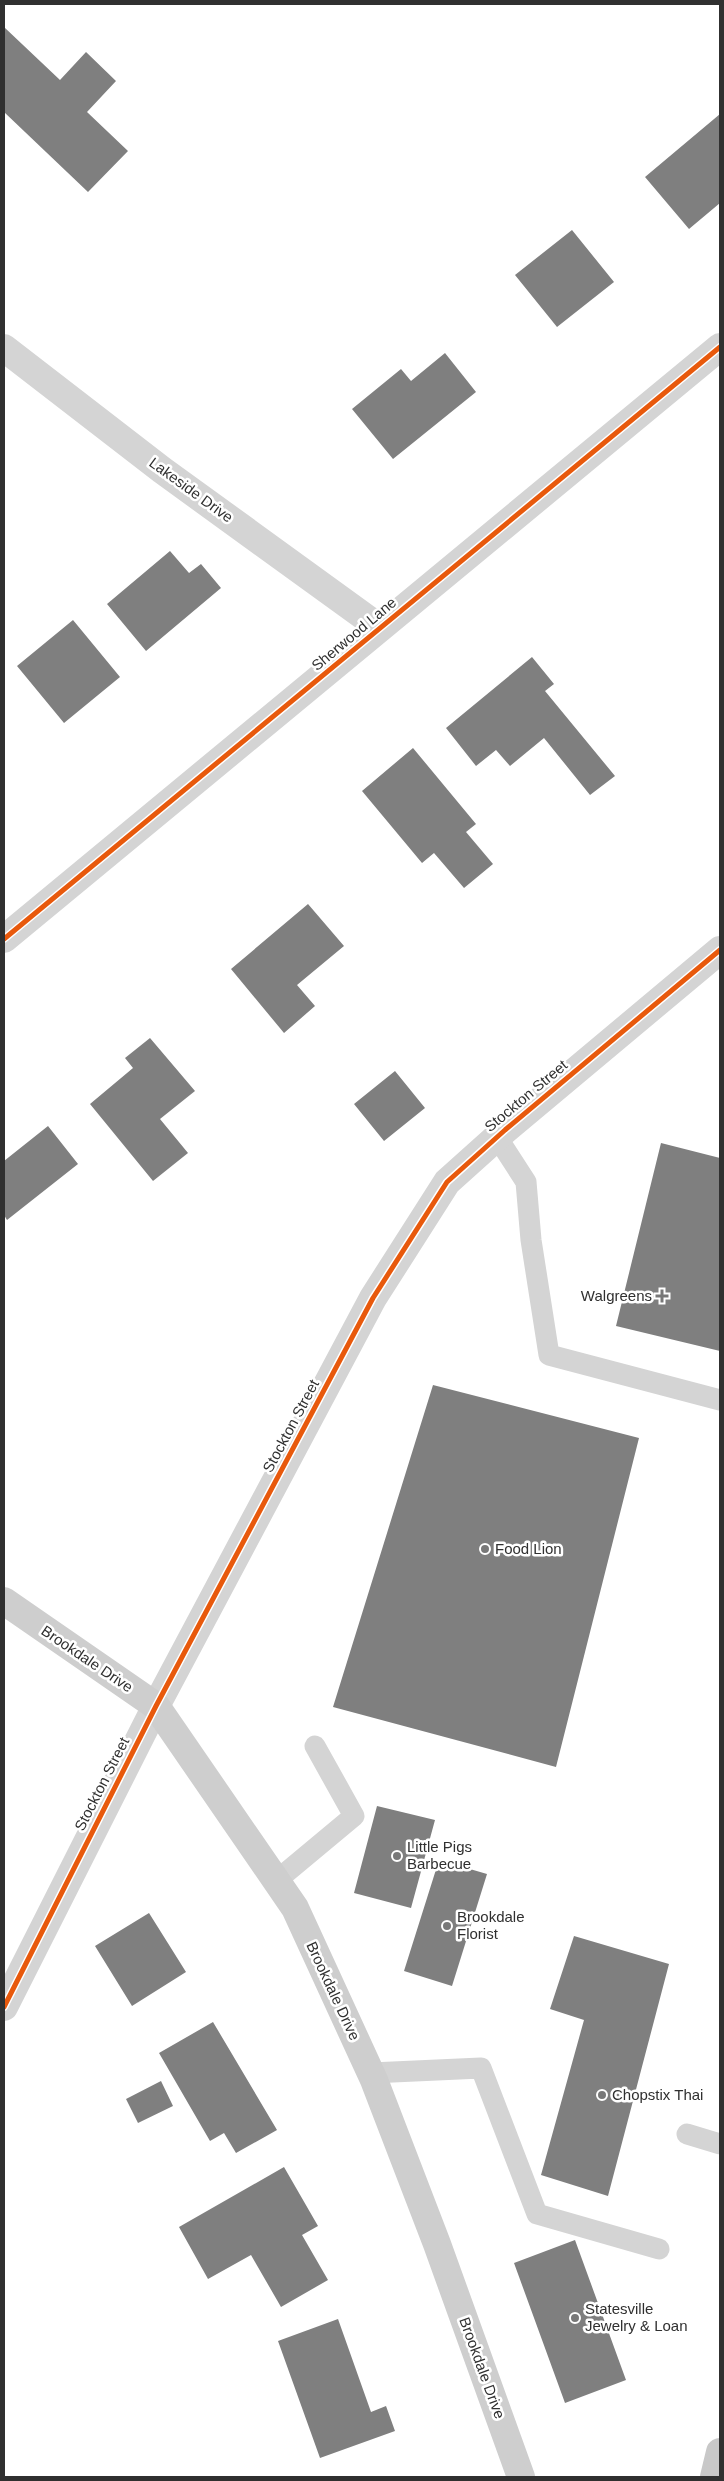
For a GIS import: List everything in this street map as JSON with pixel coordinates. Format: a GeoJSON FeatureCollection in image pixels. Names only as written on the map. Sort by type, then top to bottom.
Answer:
{"type":"FeatureCollection","features":[{"type":"Feature","properties":{"kind":"main road","name":"Brookdale Drive"},"geometry":{"type":"LineString","coordinates":[[4,1601],[156,1706],[295,1908],[371,2073],[437,2244],[521,2477]]}},
{"type":"Feature","properties":{"kind":"main road"},"geometry":{"type":"LineString","coordinates":[[714,2477],[720,2452]]}},
{"type":"Feature","properties":{"kind":"street","name":"Lakeside Drive"},"geometry":{"type":"LineString","coordinates":[[4,348],[162,470],[380,628]]}},
{"type":"Feature","properties":{"kind":"street","name":"Sherwood Lane"},"geometry":{"type":"LineString","coordinates":[[4,939],[720,348]]}},
{"type":"Feature","properties":{"kind":"street","name":"Stockton Street"},"geometry":{"type":"LineString","coordinates":[[4,2007],[156,1706],[373,1298],[447,1182],[496,1137],[720,950]]}},
{"type":"Feature","properties":{"kind":"lane"},"geometry":{"type":"LineString","coordinates":[[496,1137],[526,1182],[531,1240],[549,1354],[720,1400]]}},
{"type":"Feature","properties":{"kind":"lane"},"geometry":{"type":"LineString","coordinates":[[276,1881],[354,1816],[315,1746]]}},
{"type":"Feature","properties":{"kind":"lane"},"geometry":{"type":"LineString","coordinates":[[371,2073],[481,2068],[537,2214],[659,2249]]}},
{"type":"Feature","properties":{"kind":"lane"},"geometry":{"type":"LineString","coordinates":[[687,2134],[720,2144]]}},
{"type":"Feature","properties":{"kind":"building"},"geometry":{"type":"Polygon","coordinates":[[[4,27],[60,80],[86,52],[116,81],[87,112],[128,151],[88,192],[4,112],[4,27]]]}},
{"type":"Feature","properties":{"kind":"building"},"geometry":{"type":"Polygon","coordinates":[[[720,114],[720,203],[689,229],[645,177],[720,114]]]}},
{"type":"Feature","properties":{"kind":"building"},"geometry":{"type":"Polygon","coordinates":[[[572,230],[614,282],[557,327],[515,275],[572,230]]]}},
{"type":"Feature","properties":{"kind":"building"},"geometry":{"type":"Polygon","coordinates":[[[445,353],[476,392],[393,459],[352,409],[401,369],[411,381],[445,353]]]}},
{"type":"Feature","properties":{"kind":"building"},"geometry":{"type":"Polygon","coordinates":[[[170,551],[189,573],[201,564],[221,588],[146,651],[107,604],[170,551]]]}},
{"type":"Feature","properties":{"kind":"building"},"geometry":{"type":"Polygon","coordinates":[[[73,620],[120,677],[64,723],[17,666],[73,620]]]}},
{"type":"Feature","properties":{"kind":"building"},"geometry":{"type":"Polygon","coordinates":[[[532,657],[554,684],[545,691],[615,776],[590,795],[544,738],[510,766],[496,750],[476,766],[446,728],[532,657]]]}},
{"type":"Feature","properties":{"kind":"building"},"geometry":{"type":"Polygon","coordinates":[[[413,748],[476,824],[466,832],[493,864],[464,888],[434,853],[422,863],[362,791],[413,748]]]}},
{"type":"Feature","properties":{"kind":"building"},"geometry":{"type":"Polygon","coordinates":[[[308,904],[344,946],[297,985],[315,1006],[284,1033],[231,969],[308,904]]]}},
{"type":"Feature","properties":{"kind":"building"},"geometry":{"type":"Polygon","coordinates":[[[150,1038],[195,1091],[160,1119],[188,1153],[153,1181],[90,1104],[133,1068],[125,1058],[150,1038]]]}},
{"type":"Feature","properties":{"kind":"building"},"geometry":{"type":"Polygon","coordinates":[[[395,1071],[425,1108],[384,1141],[354,1104],[395,1071]]]}},
{"type":"Feature","properties":{"kind":"building"},"geometry":{"type":"Polygon","coordinates":[[[48,1126],[78,1164],[7,1220],[4,1215],[4,1161],[48,1126]]]}},
{"type":"Feature","properties":{"kind":"building"},"geometry":{"type":"Polygon","coordinates":[[[661,1143],[720,1158],[720,1351],[616,1326],[661,1143]]]}},
{"type":"Feature","properties":{"kind":"building"},"geometry":{"type":"Polygon","coordinates":[[[433,1385],[639,1438],[556,1767],[333,1707],[433,1385]]]}},
{"type":"Feature","properties":{"kind":"building"},"geometry":{"type":"Polygon","coordinates":[[[377,1806],[435,1820],[411,1908],[354,1893],[377,1806]]]}},
{"type":"Feature","properties":{"kind":"building"},"geometry":{"type":"Polygon","coordinates":[[[439,1860],[487,1874],[452,1986],[404,1971],[439,1860]]]}},
{"type":"Feature","properties":{"kind":"building"},"geometry":{"type":"Polygon","coordinates":[[[149,1913],[186,1972],[132,2006],[95,1946],[149,1913]]]}},
{"type":"Feature","properties":{"kind":"building"},"geometry":{"type":"Polygon","coordinates":[[[574,1936],[669,1964],[608,2196],[541,2175],[584,2020],[550,2009],[574,1936]]]}},
{"type":"Feature","properties":{"kind":"building"},"geometry":{"type":"Polygon","coordinates":[[[213,2022],[277,2130],[236,2153],[224,2133],[210,2141],[159,2053],[213,2022]]]}},
{"type":"Feature","properties":{"kind":"building"},"geometry":{"type":"Polygon","coordinates":[[[161,2081],[173,2106],[138,2123],[126,2099],[161,2081]]]}},
{"type":"Feature","properties":{"kind":"building"},"geometry":{"type":"Polygon","coordinates":[[[284,2167],[318,2226],[302,2235],[328,2280],[281,2307],[251,2255],[208,2279],[179,2227],[284,2167]]]}},
{"type":"Feature","properties":{"kind":"building"},"geometry":{"type":"Polygon","coordinates":[[[575,2240],[626,2380],[565,2403],[514,2263],[575,2240]]]}},
{"type":"Feature","properties":{"kind":"building"},"geometry":{"type":"Polygon","coordinates":[[[338,2319],[371,2412],[386,2406],[395,2431],[320,2458],[278,2341],[338,2319]]]}},
{"type":"Feature","properties":{"kind":"cycle path"},"geometry":{"type":"LineString","coordinates":[[4,939],[720,347]]}},
{"type":"Feature","properties":{"kind":"cycle path"},"geometry":{"type":"LineString","coordinates":[[4,2007],[156,1706],[373,1298],[447,1182],[505,1130],[720,950]]}},
{"type":"Feature","properties":{"kind":"place","name":"Walgreens"},"geometry":{"type":"Point","coordinates":[662,1296]}},
{"type":"Feature","properties":{"kind":"place","name":"Food Lion"},"geometry":{"type":"Point","coordinates":[485,1549]}},
{"type":"Feature","properties":{"kind":"place","name":"Little Pigs Barbecue"},"geometry":{"type":"Point","coordinates":[397,1856]}},
{"type":"Feature","properties":{"kind":"place","name":"Brookdale Florist"},"geometry":{"type":"Point","coordinates":[447,1926]}},
{"type":"Feature","properties":{"kind":"place","name":"Chopstix Thai"},"geometry":{"type":"Point","coordinates":[602,2095]}},
{"type":"Feature","properties":{"kind":"place","name":"Statesville Jewelry & Loan"},"geometry":{"type":"Point","coordinates":[575,2318]}}]}
